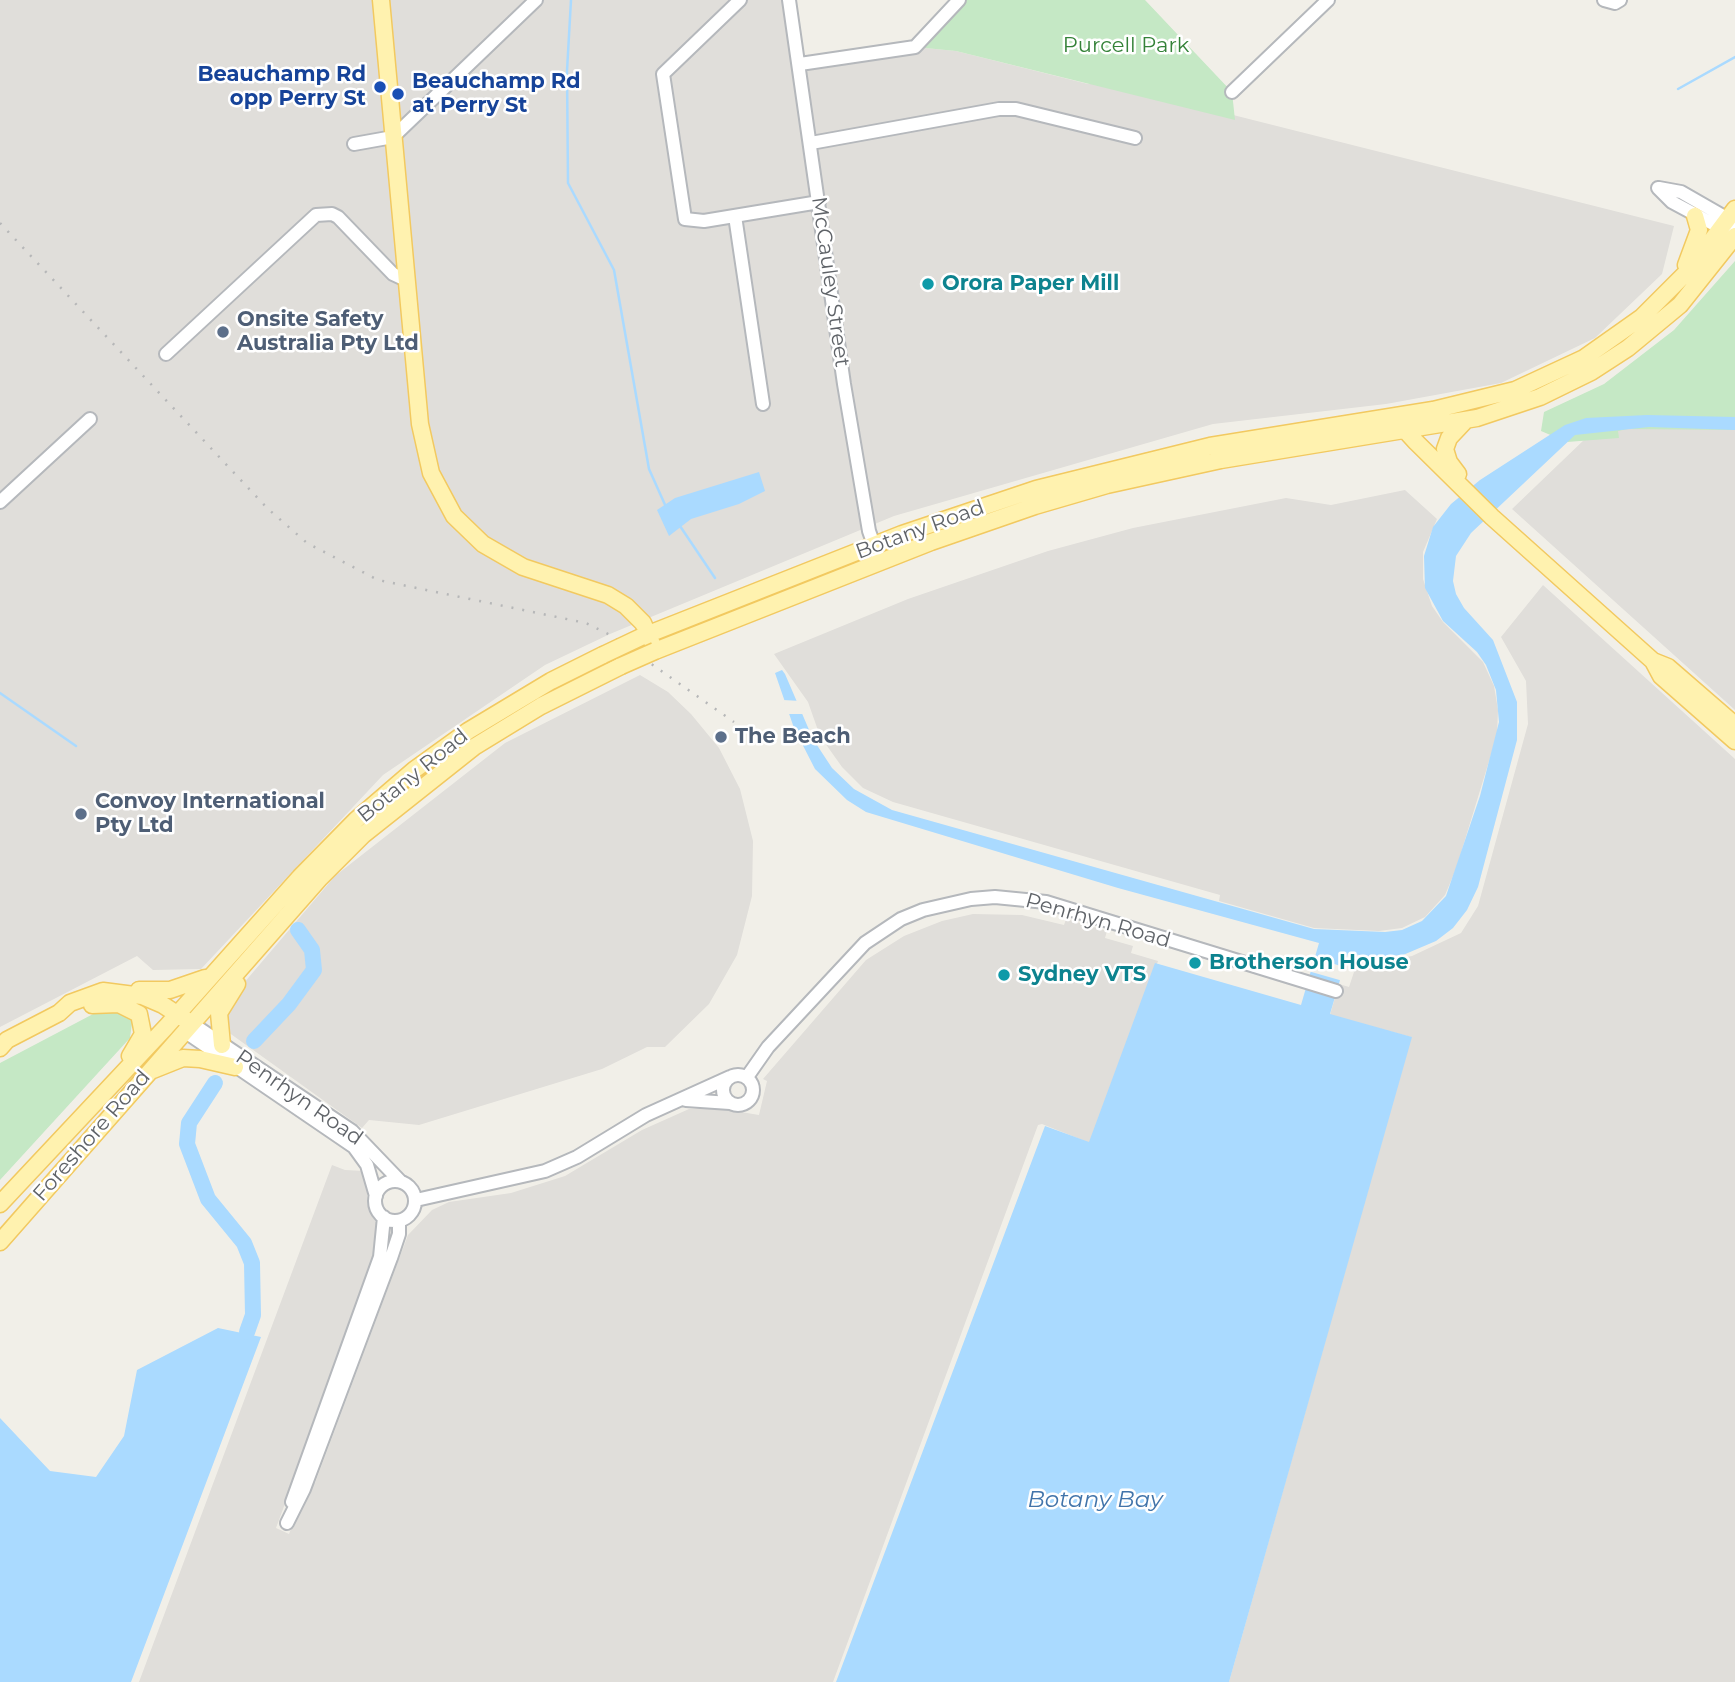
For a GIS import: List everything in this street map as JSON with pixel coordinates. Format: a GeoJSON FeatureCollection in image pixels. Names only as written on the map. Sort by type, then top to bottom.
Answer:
{"type":"FeatureCollection","features":[{"type":"Feature","properties":{"kind":"main road"},"geometry":{"type":"LineString","coordinates":[[381,0],[425,456],[447,506],[473,536],[493,551],[523,567],[608,595],[626,606],[648,641]]}},
{"type":"Feature","properties":{"kind":"main road"},"geometry":{"type":"LineString","coordinates":[[1675,285],[1698,237],[1695,215]]}},
{"type":"Feature","properties":{"kind":"main road","name":"Botany Road"},"geometry":{"type":"LineString","coordinates":[[181,1023],[211,975],[324,852],[414,770],[495,714],[603,655],[880,562],[977,525],[1107,485],[1405,423],[1547,377],[1613,340],[1675,285],[1731,225]]}},
{"type":"Feature","properties":{"kind":"main road","name":"Botany Road"},"geometry":{"type":"LineString","coordinates":[[181,1023],[274,930],[363,835],[444,768],[522,716],[621,666],[648,641],[874,545],[1036,489],[1125,465],[1253,438],[1405,423],[1465,421],[1540,397],[1611,360],[1680,305],[1731,225]]}},
{"type":"Feature","properties":{"kind":"main road"},"geometry":{"type":"LineString","coordinates":[[1465,421],[1449,438],[1445,449],[1449,463],[1466,488]]}},
{"type":"Feature","properties":{"kind":"main road"},"geometry":{"type":"LineString","coordinates":[[1405,423],[1492,517],[1653,661],[1668,667],[1735,725]]}},
{"type":"Feature","properties":{"kind":"main road"},"geometry":{"type":"LineString","coordinates":[[588,590],[620,611],[648,641]]}},
{"type":"Feature","properties":{"kind":"main road"},"geometry":{"type":"LineString","coordinates":[[1653,661],[1661,676],[1735,741]]}},
{"type":"Feature","properties":{"kind":"main road"},"geometry":{"type":"LineString","coordinates":[[222,1045],[219,1013],[274,930]]}},
{"type":"Feature","properties":{"kind":"main road"},"geometry":{"type":"LineString","coordinates":[[2,1043],[59,1013],[81,997],[116,991],[170,990],[211,975]]}},
{"type":"Feature","properties":{"kind":"main road"},"geometry":{"type":"LineString","coordinates":[[116,991],[142,996],[181,1023]]}},
{"type":"Feature","properties":{"kind":"main road"},"geometry":{"type":"LineString","coordinates":[[59,1013],[120,1000],[147,1007],[181,1023]]}},
{"type":"Feature","properties":{"kind":"main road"},"geometry":{"type":"LineString","coordinates":[[92,1005],[128,1006],[141,1018],[143,1034],[112,1084]]}},
{"type":"Feature","properties":{"kind":"main road","name":"Foreshore Road"},"geometry":{"type":"LineString","coordinates":[[0,1242],[149,1071],[181,1023]]}},
{"type":"Feature","properties":{"kind":"main road","name":"Foreshore Road"},"geometry":{"type":"LineString","coordinates":[[0,1204],[112,1084],[181,1023]]}},
{"type":"Feature","properties":{"kind":"main road"},"geometry":{"type":"LineString","coordinates":[[149,1071],[183,1058],[235,1067]]}},
{"type":"Feature","properties":{"kind":"street"},"geometry":{"type":"LineString","coordinates":[[354,144],[393,137],[536,0]]}},
{"type":"Feature","properties":{"kind":"street"},"geometry":{"type":"LineString","coordinates":[[740,0],[663,74],[685,219],[704,221],[819,202]]}},
{"type":"Feature","properties":{"kind":"street","name":"McCauley Street"},"geometry":{"type":"LineString","coordinates":[[789,0],[844,384],[867,520],[880,562]]}},
{"type":"Feature","properties":{"kind":"street"},"geometry":{"type":"LineString","coordinates":[[800,64],[915,47],[959,0]]}},
{"type":"Feature","properties":{"kind":"street"},"geometry":{"type":"LineString","coordinates":[[1232,92],[1328,0]]}},
{"type":"Feature","properties":{"kind":"street"},"geometry":{"type":"LineString","coordinates":[[1604,0],[1615,3],[1620,0]]}},
{"type":"Feature","properties":{"kind":"street"},"geometry":{"type":"LineString","coordinates":[[811,143],[999,109],[1016,109],[1135,138]]}},
{"type":"Feature","properties":{"kind":"street"},"geometry":{"type":"LineString","coordinates":[[1658,188],[1681,192],[1731,225],[1695,215],[1672,202],[1658,188]]}},
{"type":"Feature","properties":{"kind":"street"},"geometry":{"type":"LineString","coordinates":[[166,354],[316,215],[332,214],[338,217],[393,274],[406,280]]}},
{"type":"Feature","properties":{"kind":"street"},"geometry":{"type":"LineString","coordinates":[[734,216],[763,404]]}},
{"type":"Feature","properties":{"kind":"street"},"geometry":{"type":"LineString","coordinates":[[0,502],[90,419]]}},
{"type":"Feature","properties":{"kind":"street","name":"Penrhyn Road"},"geometry":{"type":"LineString","coordinates":[[730,1103],[741,1105],[751,1098],[753,1087],[747,1077],[768,1047],[833,973],[864,943],[901,919],[960,901],[995,897],[1046,902],[1336,991]]}},
{"type":"Feature","properties":{"kind":"street","name":"Penrhyn Road"},"geometry":{"type":"LineString","coordinates":[[181,1023],[222,1045],[359,1144],[403,1182]]}},
{"type":"Feature","properties":{"kind":"street","name":"Penrhyn Road"},"geometry":{"type":"LineString","coordinates":[[181,1023],[235,1067],[359,1144],[376,1196]]}},
{"type":"Feature","properties":{"kind":"street"},"geometry":{"type":"LineString","coordinates":[[730,1077],[723,1090],[730,1103]]}},
{"type":"Feature","properties":{"kind":"street"},"geometry":{"type":"LineString","coordinates":[[416,1200],[515,1180],[577,1157],[646,1115],[730,1077],[747,1077]]}},
{"type":"Feature","properties":{"kind":"street"},"geometry":{"type":"LineString","coordinates":[[683,1100],[730,1103]]}},
{"type":"Feature","properties":{"kind":"street"},"geometry":{"type":"LineString","coordinates":[[399,1221],[399,1234],[386,1257],[296,1485],[286,1523],[304,1489],[386,1257],[384,1217],[375,1204],[376,1196],[384,1184],[403,1182],[455,1191]]}},
{"type":"Feature","properties":{"kind":"street"},"geometry":{"type":"LineString","coordinates":[[403,1182],[416,1200]]}},
{"type":"Feature","properties":{"kind":"street"},"geometry":{"type":"LineString","coordinates":[[384,1217],[399,1221],[412,1212],[416,1200]]}},
{"type":"Feature","properties":{"kind":"shaded area"},"geometry":{"type":"Polygon","coordinates":[[[0,0],[789,0],[800,63],[915,47],[956,51],[1088,84],[1106,83],[1674,226],[1662,274],[1595,338],[1501,383],[1386,404],[1213,424],[894,516],[610,634],[545,665],[383,775],[201,969],[153,970],[137,956],[0,1027],[0,0]]]}},
{"type":"Feature","properties":{"kind":"shaded area"},"geometry":{"type":"Polygon","coordinates":[[[1610,415],[1735,415],[1735,710],[1512,509],[1610,415]]]}},
{"type":"Feature","properties":{"kind":"shaded area"},"geometry":{"type":"Polygon","coordinates":[[[1405,490],[1437,519],[1423,552],[1423,579],[1432,606],[1443,622],[1483,662],[1494,686],[1498,710],[1497,735],[1456,869],[1445,895],[1425,917],[1402,928],[1379,931],[1314,928],[1219,901],[1220,895],[893,802],[863,788],[842,767],[820,736],[808,702],[774,654],[908,599],[1048,551],[1133,528],[1286,498],[1331,505],[1405,490]]]}},
{"type":"Feature","properties":{"kind":"shaded area"},"geometry":{"type":"Polygon","coordinates":[[[1543,585],[1735,759],[1735,1682],[1229,1682],[1411,1037],[1330,1015],[1339,984],[1349,987],[1354,972],[1350,970],[1353,957],[1348,954],[1381,962],[1412,956],[1461,933],[1478,906],[1528,724],[1526,681],[1501,637],[1543,585]]]}},
{"type":"Feature","properties":{"kind":"shaded area"},"geometry":{"type":"Polygon","coordinates":[[[640,675],[668,692],[691,714],[719,748],[740,789],[753,841],[752,896],[737,955],[709,1004],[665,1047],[647,1047],[602,1069],[419,1125],[369,1120],[362,1128],[228,1032],[226,1004],[335,876],[505,743],[640,675]]]}},
{"type":"Feature","properties":{"kind":"shaded area"},"geometry":{"type":"Polygon","coordinates":[[[973,914],[1022,915],[1064,925],[1066,919],[1107,931],[1105,938],[1133,946],[1131,953],[1158,961],[1090,1143],[1042,1124],[1038,1125],[833,1682],[139,1682],[332,1165],[345,1170],[364,1171],[370,1212],[377,1224],[377,1254],[276,1528],[289,1534],[309,1481],[315,1483],[408,1235],[432,1210],[449,1202],[511,1193],[565,1176],[642,1130],[689,1109],[723,1109],[759,1115],[767,1081],[763,1079],[866,960],[904,936],[942,921],[973,914]]]}},
{"type":"Feature","properties":{"kind":"green space","name":"Purcell Park"},"geometry":{"type":"Polygon","coordinates":[[[959,0],[1145,0],[1232,92],[1235,120],[956,51],[915,47],[959,0]]]}},
{"type":"Feature","properties":{"kind":"green space"},"geometry":{"type":"Polygon","coordinates":[[[1735,261],[1735,430],[1628,429],[1618,431],[1619,438],[1567,442],[1541,431],[1544,412],[1604,384],[1674,330],[1735,261]]]}},
{"type":"Feature","properties":{"kind":"green space"},"geometry":{"type":"Polygon","coordinates":[[[122,1007],[135,1022],[132,1023],[130,1038],[0,1180],[0,1063],[95,1013],[95,1008],[122,1007]]]}},
{"type":"Feature","properties":{"kind":"water","name":"Botany Bay"},"geometry":{"type":"Polygon","coordinates":[[[1647,415],[1735,417],[1735,430],[1649,427],[1575,435],[1471,533],[1456,556],[1453,581],[1456,594],[1464,608],[1493,640],[1517,702],[1517,740],[1478,887],[1467,910],[1453,928],[1436,941],[1403,955],[1371,957],[1348,953],[1330,1014],[1412,1037],[1229,1682],[836,1682],[1045,1126],[1089,1142],[1155,963],[1301,1005],[1319,943],[1118,888],[866,812],[847,800],[815,769],[794,728],[775,673],[782,670],[785,674],[813,739],[832,768],[854,789],[892,810],[1314,929],[1385,932],[1402,930],[1422,921],[1446,896],[1480,796],[1499,722],[1496,690],[1486,665],[1477,652],[1443,621],[1425,588],[1424,556],[1433,527],[1451,504],[1480,480],[1565,425],[1586,418],[1647,415]]]}},
{"type":"Feature","properties":{"kind":"water"},"geometry":{"type":"Polygon","coordinates":[[[759,472],[765,491],[739,504],[691,519],[669,536],[657,510],[675,498],[759,472]]]}},
{"type":"Feature","properties":{"kind":"water"},"geometry":{"type":"Polygon","coordinates":[[[218,1328],[261,1337],[131,1682],[0,1682],[0,1418],[50,1471],[96,1477],[124,1436],[137,1370],[218,1328]]]}},
{"type":"Feature","properties":{"kind":"pier"},"geometry":{"type":"Polygon","coordinates":[[[783,700],[801,701],[806,714],[787,714],[783,700]]]}},
{"type":"Feature","properties":{"kind":"pier"},"geometry":{"type":"Polygon","coordinates":[[[1312,957],[1347,968],[1343,981],[1308,971],[1312,957]]]}},
{"type":"Feature","properties":{"kind":"waterway"},"geometry":{"type":"LineString","coordinates":[[571,0],[567,71],[568,183],[614,270],[649,469],[666,507]]}},
{"type":"Feature","properties":{"kind":"waterway"},"geometry":{"type":"LineString","coordinates":[[1678,89],[1735,57]]}},
{"type":"Feature","properties":{"kind":"waterway"},"geometry":{"type":"LineString","coordinates":[[680,526],[715,578]]}},
{"type":"Feature","properties":{"kind":"waterway"},"geometry":{"type":"LineString","coordinates":[[0,693],[76,746]]}},
{"type":"Feature","properties":{"kind":"waterway"},"geometry":{"type":"LineString","coordinates":[[254,1041],[289,1004],[314,970],[312,950],[298,930]]}},
{"type":"Feature","properties":{"kind":"waterway"},"geometry":{"type":"LineString","coordinates":[[215,1083],[189,1123],[187,1144],[208,1199],[244,1243],[252,1263],[253,1315],[247,1332]]}},
{"type":"Feature","properties":{"kind":"railway"},"geometry":{"type":"LineString","coordinates":[[0,223],[267,508],[307,543],[378,580],[586,623],[610,635],[734,722]]}},
{"type":"Feature","properties":{"kind":"place","name":"Beauchamp Rd opp Perry St"},"geometry":{"type":"Point","coordinates":[380,87]}},
{"type":"Feature","properties":{"kind":"place","name":"Beauchamp Rd at Perry St"},"geometry":{"type":"Point","coordinates":[398,94]}},
{"type":"Feature","properties":{"kind":"place","name":"Orora Paper Mill"},"geometry":{"type":"Point","coordinates":[928,284]}},
{"type":"Feature","properties":{"kind":"place","name":"Onsite Safety Australia Pty Ltd"},"geometry":{"type":"Point","coordinates":[223,332]}},
{"type":"Feature","properties":{"kind":"place","name":"The Beach"},"geometry":{"type":"Point","coordinates":[721,737]}},
{"type":"Feature","properties":{"kind":"place","name":"Convoy International Pty Ltd"},"geometry":{"type":"Point","coordinates":[81,814]}},
{"type":"Feature","properties":{"kind":"place","name":"Brotherson House"},"geometry":{"type":"Point","coordinates":[1195,963]}},
{"type":"Feature","properties":{"kind":"place","name":"Sydney VTS"},"geometry":{"type":"Point","coordinates":[1004,975]}}]}
